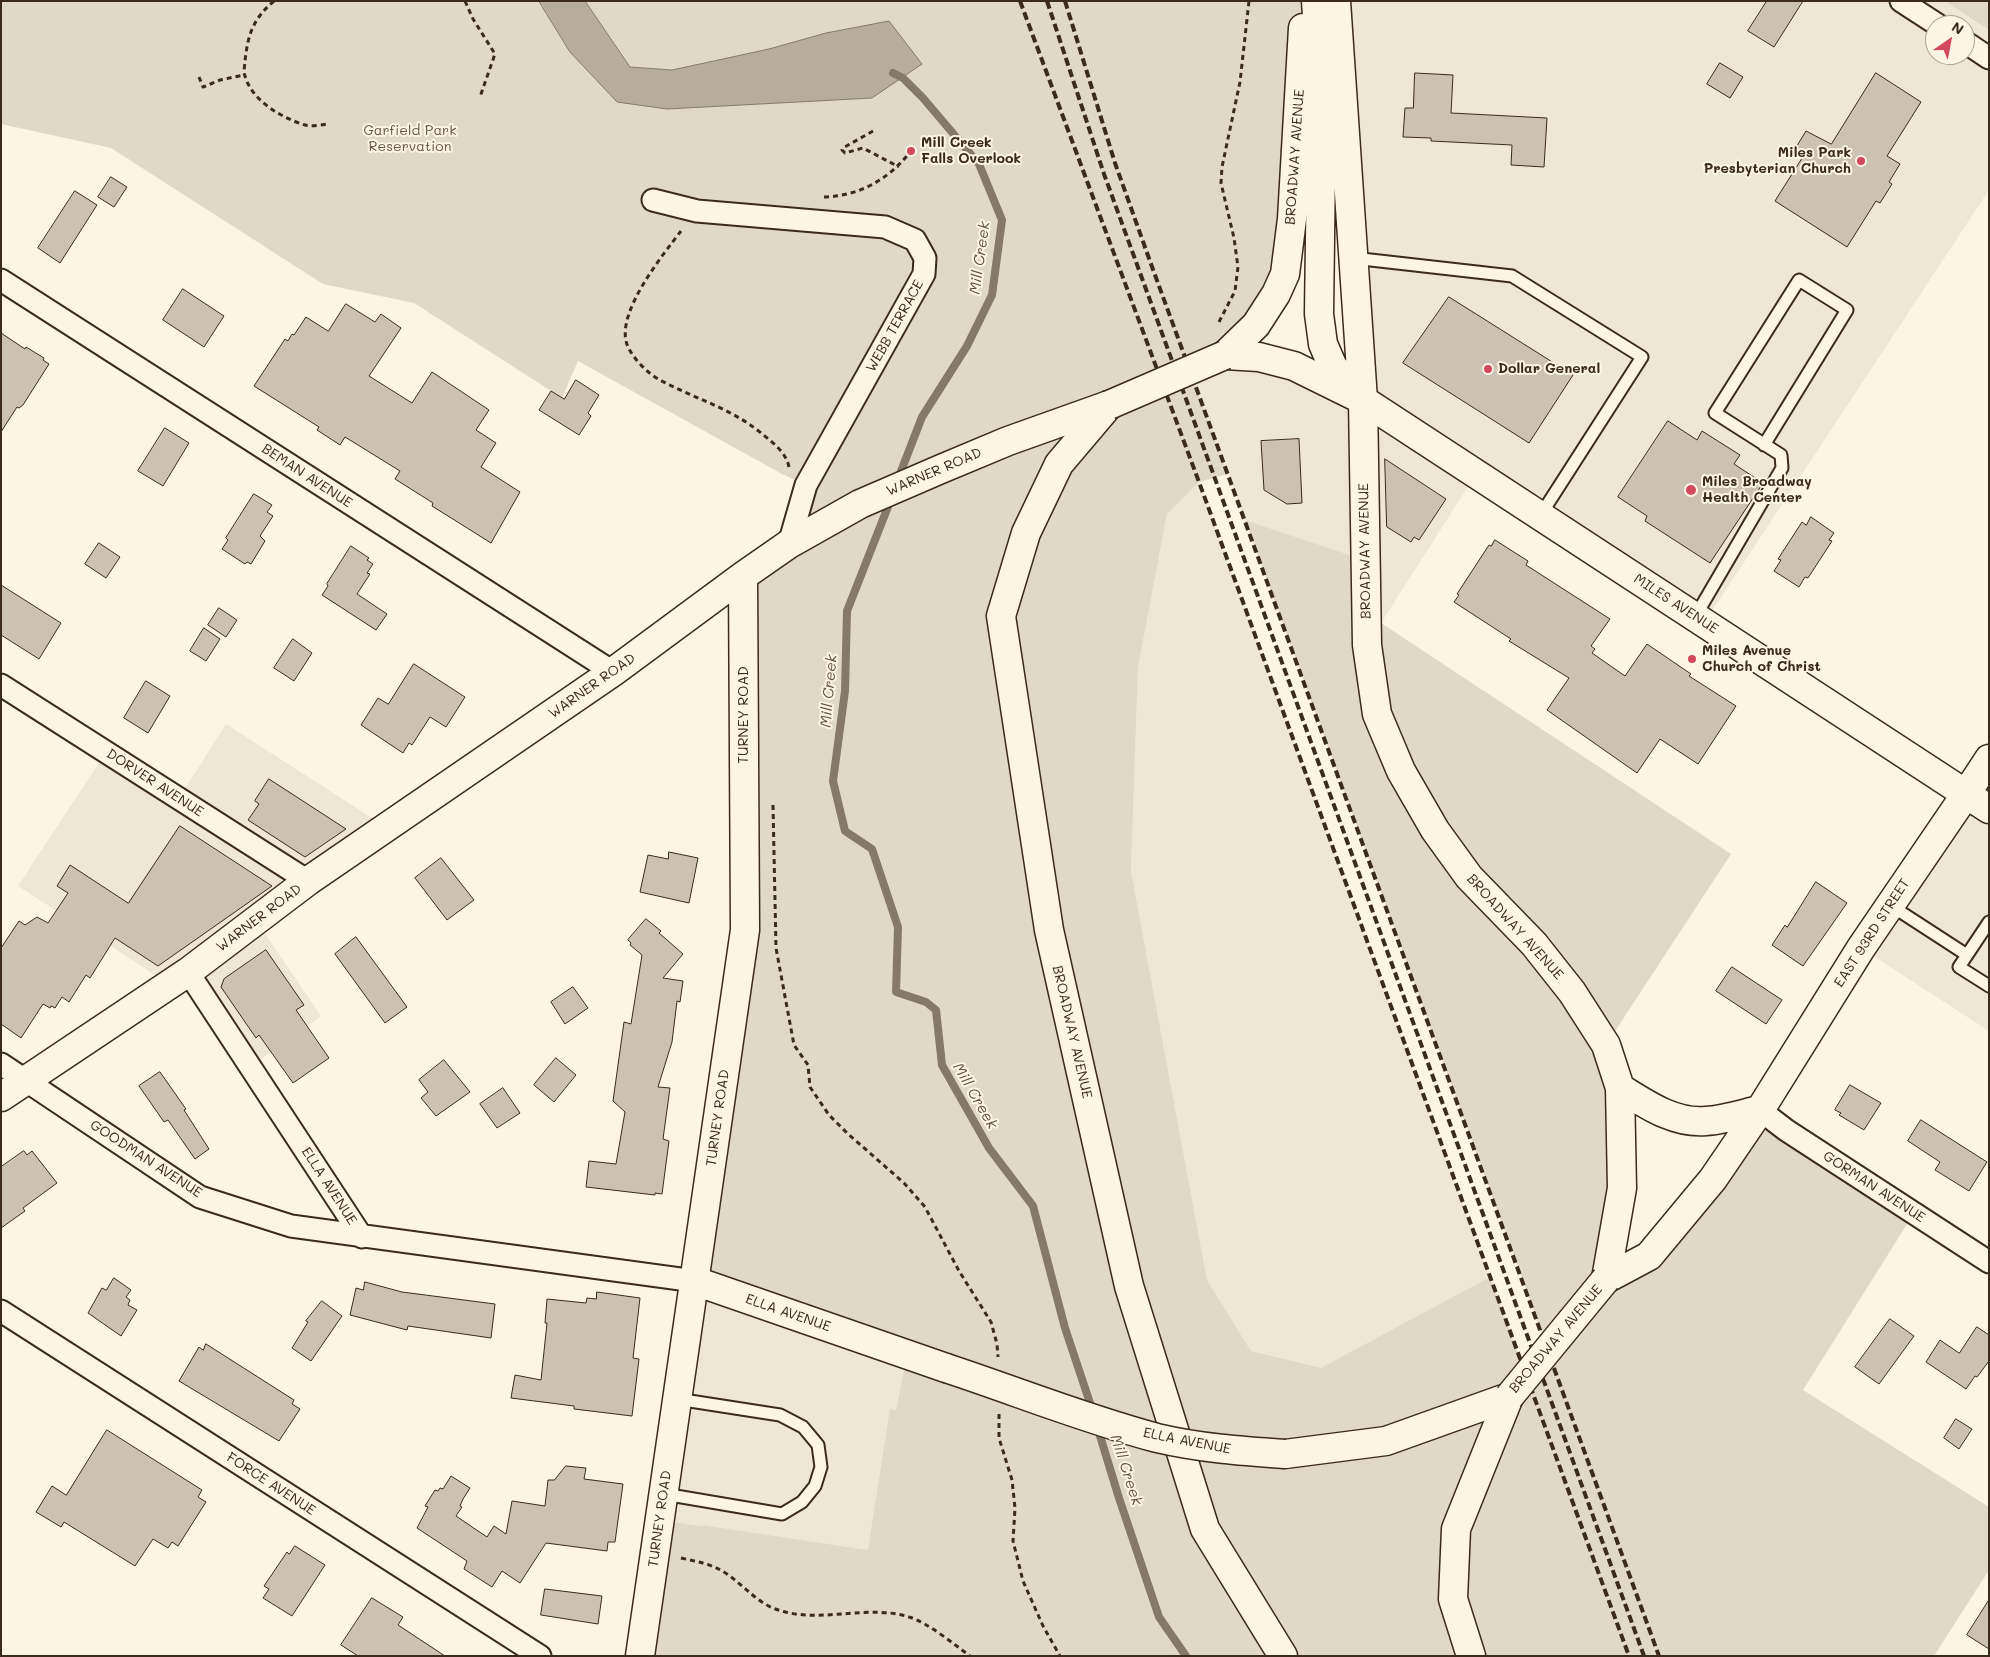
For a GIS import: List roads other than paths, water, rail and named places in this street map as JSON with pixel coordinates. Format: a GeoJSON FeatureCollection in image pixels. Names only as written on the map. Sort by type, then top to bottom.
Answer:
{"type":"FeatureCollection","features":[{"type":"Feature","properties":{"kind":"main road","name":"BROADWAY AVENUE"},"geometry":{"type":"LineString","coordinates":[[1226,355],[1256,325],[1276,294],[1286,274],[1292,219],[1304,1]]}},
{"type":"Feature","properties":{"kind":"main road"},"geometry":{"type":"LineString","coordinates":[[1316,1],[1322,88],[1319,314],[1323,344],[1333,367],[1362,400]]}},
{"type":"Feature","properties":{"kind":"main road","name":"BROADWAY AVENUE"},"geometry":{"type":"LineString","coordinates":[[1336,1],[1362,400],[1367,645],[1377,714],[1401,771],[1435,830],[1469,876],[1534,944],[1572,992],[1606,1045],[1620,1088],[1622,1188],[1606,1280],[1508,1397],[1456,1529],[1454,1599],[1471,1656]]}},
{"type":"Feature","properties":{"kind":"main road"},"geometry":{"type":"LineString","coordinates":[[1226,355],[1259,357],[1294,366],[1362,400]]}},
{"type":"Feature","properties":{"kind":"main road","name":"WARNER ROAD"},"geometry":{"type":"LineString","coordinates":[[1,1097],[188,972],[308,881],[613,672],[789,544],[860,504],[1008,441],[1109,405],[1226,355]]}},
{"type":"Feature","properties":{"kind":"main road","name":"MILES AVENUE"},"geometry":{"type":"LineString","coordinates":[[1362,400],[1989,809]]}},
{"type":"Feature","properties":{"kind":"main road","name":"BROADWAY AVENUE"},"geometry":{"type":"LineString","coordinates":[[1109,405],[1059,464],[1026,533],[1001,616],[1049,930],[1129,1286],[1205,1528],[1283,1656]]}},
{"type":"Feature","properties":{"kind":"main road","name":"TURNEY ROAD"},"geometry":{"type":"LineString","coordinates":[[640,1656],[745,930],[743,576]]}},
{"type":"Feature","properties":{"kind":"main road","name":"EAST 93RD STREET"},"geometry":{"type":"LineString","coordinates":[[1606,1280],[1649,1256],[1713,1179],[1760,1110],[1861,948],[1989,759]]}},
{"type":"Feature","properties":{"kind":"main road"},"geometry":{"type":"LineString","coordinates":[[1620,1088],[1659,1111],[1684,1120],[1706,1121],[1760,1110]]}},
{"type":"Feature","properties":{"kind":"main road","name":"ELLA AVENUE"},"geometry":{"type":"LineString","coordinates":[[695,1281],[1116,1426],[1158,1438],[1224,1450],[1285,1454],[1386,1441],[1508,1397]]}},
{"type":"Feature","properties":{"kind":"street"},"geometry":{"type":"LineString","coordinates":[[1901,1],[1925,17]]}},
{"type":"Feature","properties":{"kind":"street"},"geometry":{"type":"LineString","coordinates":[[1975,49],[1989,58]]}},
{"type":"Feature","properties":{"kind":"street","name":"WEBB TERRACE"},"geometry":{"type":"LineString","coordinates":[[653,200],[705,212],[885,227],[915,240],[925,258],[924,274],[806,485],[789,544]]}},
{"type":"Feature","properties":{"kind":"street","name":"BEMAN AVENUE"},"geometry":{"type":"LineString","coordinates":[[1,280],[613,672]]}},
{"type":"Feature","properties":{"kind":"street","name":"DORVER AVENUE"},"geometry":{"type":"LineString","coordinates":[[1,685],[308,881]]}},
{"type":"Feature","properties":{"kind":"street","name":"ELLA AVENUE"},"geometry":{"type":"LineString","coordinates":[[188,972],[362,1237],[695,1281]]}},
{"type":"Feature","properties":{"kind":"street","name":"GOODMAN AVENUE"},"geometry":{"type":"LineString","coordinates":[[1,1064],[200,1197],[291,1226],[362,1237]]}},
{"type":"Feature","properties":{"kind":"street","name":"GORMAN AVENUE"},"geometry":{"type":"LineString","coordinates":[[1760,1110],[1786,1130],[1989,1262]]}},
{"type":"Feature","properties":{"kind":"street","name":"FORCE AVENUE"},"geometry":{"type":"LineString","coordinates":[[1,1311],[540,1656]]}},
{"type":"Feature","properties":{"kind":"lane"},"geometry":{"type":"LineString","coordinates":[[1353,258],[1512,276],[1642,357],[1540,516]]}},
{"type":"Feature","properties":{"kind":"lane"},"geometry":{"type":"LineString","coordinates":[[1695,617],[1782,468],[1781,455],[1764,445],[1715,413],[1800,280],[1847,310],[1764,445]]}},
{"type":"Feature","properties":{"kind":"lane"},"geometry":{"type":"LineString","coordinates":[[1890,905],[1967,955]]}},
{"type":"Feature","properties":{"kind":"lane"},"geometry":{"type":"LineString","coordinates":[[1989,922],[1959,966],[1989,986]]}},
{"type":"Feature","properties":{"kind":"lane"},"geometry":{"type":"LineString","coordinates":[[664,1494],[782,1514],[802,1502],[815,1486],[820,1467],[818,1445],[803,1427],[780,1415],[677,1399]]}},
{"type":"Feature","properties":{"kind":"waterway","name":"Mill Creek"},"geometry":{"type":"LineString","coordinates":[[893,73],[903,78],[923,98],[979,164],[1002,220],[992,295],[967,346],[922,417],[898,479]]}},
{"type":"Feature","properties":{"kind":"waterway","name":"Mill Creek"},"geometry":{"type":"LineString","coordinates":[[891,499],[847,611],[845,691],[833,781],[845,831],[872,849],[898,927],[896,992],[926,1002],[936,1010],[942,1065],[989,1148],[1033,1206],[1065,1328],[1093,1412]]}},
{"type":"Feature","properties":{"kind":"waterway","name":"Mill Creek"},"geometry":{"type":"LineString","coordinates":[[1097,1426],[1159,1617],[1186,1656]]}},
{"type":"Feature","properties":{"kind":"railway"},"geometry":{"type":"LineString","coordinates":[[1020,1],[1199,482],[1629,1656]]}},
{"type":"Feature","properties":{"kind":"railway"},"geometry":{"type":"LineString","coordinates":[[1047,1],[1104,174],[1644,1656]]}},
{"type":"Feature","properties":{"kind":"railway"},"geometry":{"type":"LineString","coordinates":[[1065,1],[1115,163],[1151,264],[1659,1656]]}},
{"type":"Feature","properties":{"kind":"place","name":"Mill Creek Falls Overlook"},"geometry":{"type":"Point","coordinates":[911,151]}},
{"type":"Feature","properties":{"kind":"place","name":"Miles Park Presbyterian Church"},"geometry":{"type":"Point","coordinates":[1861,161]}},
{"type":"Feature","properties":{"kind":"place","name":"Dollar General"},"geometry":{"type":"Point","coordinates":[1488,369]}},
{"type":"Feature","properties":{"kind":"place","name":"Miles Broadway Health Center"},"geometry":{"type":"Point","coordinates":[1691,490]}},
{"type":"Feature","properties":{"kind":"place","name":"Miles Avenue Church of Christ"},"geometry":{"type":"Point","coordinates":[1692,659]}},
{"type":"Feature","properties":{"kind":"park label","name":"Garfield Park Reservation"},"geometry":{"type":"Point","coordinates":[410,140]}}]}
